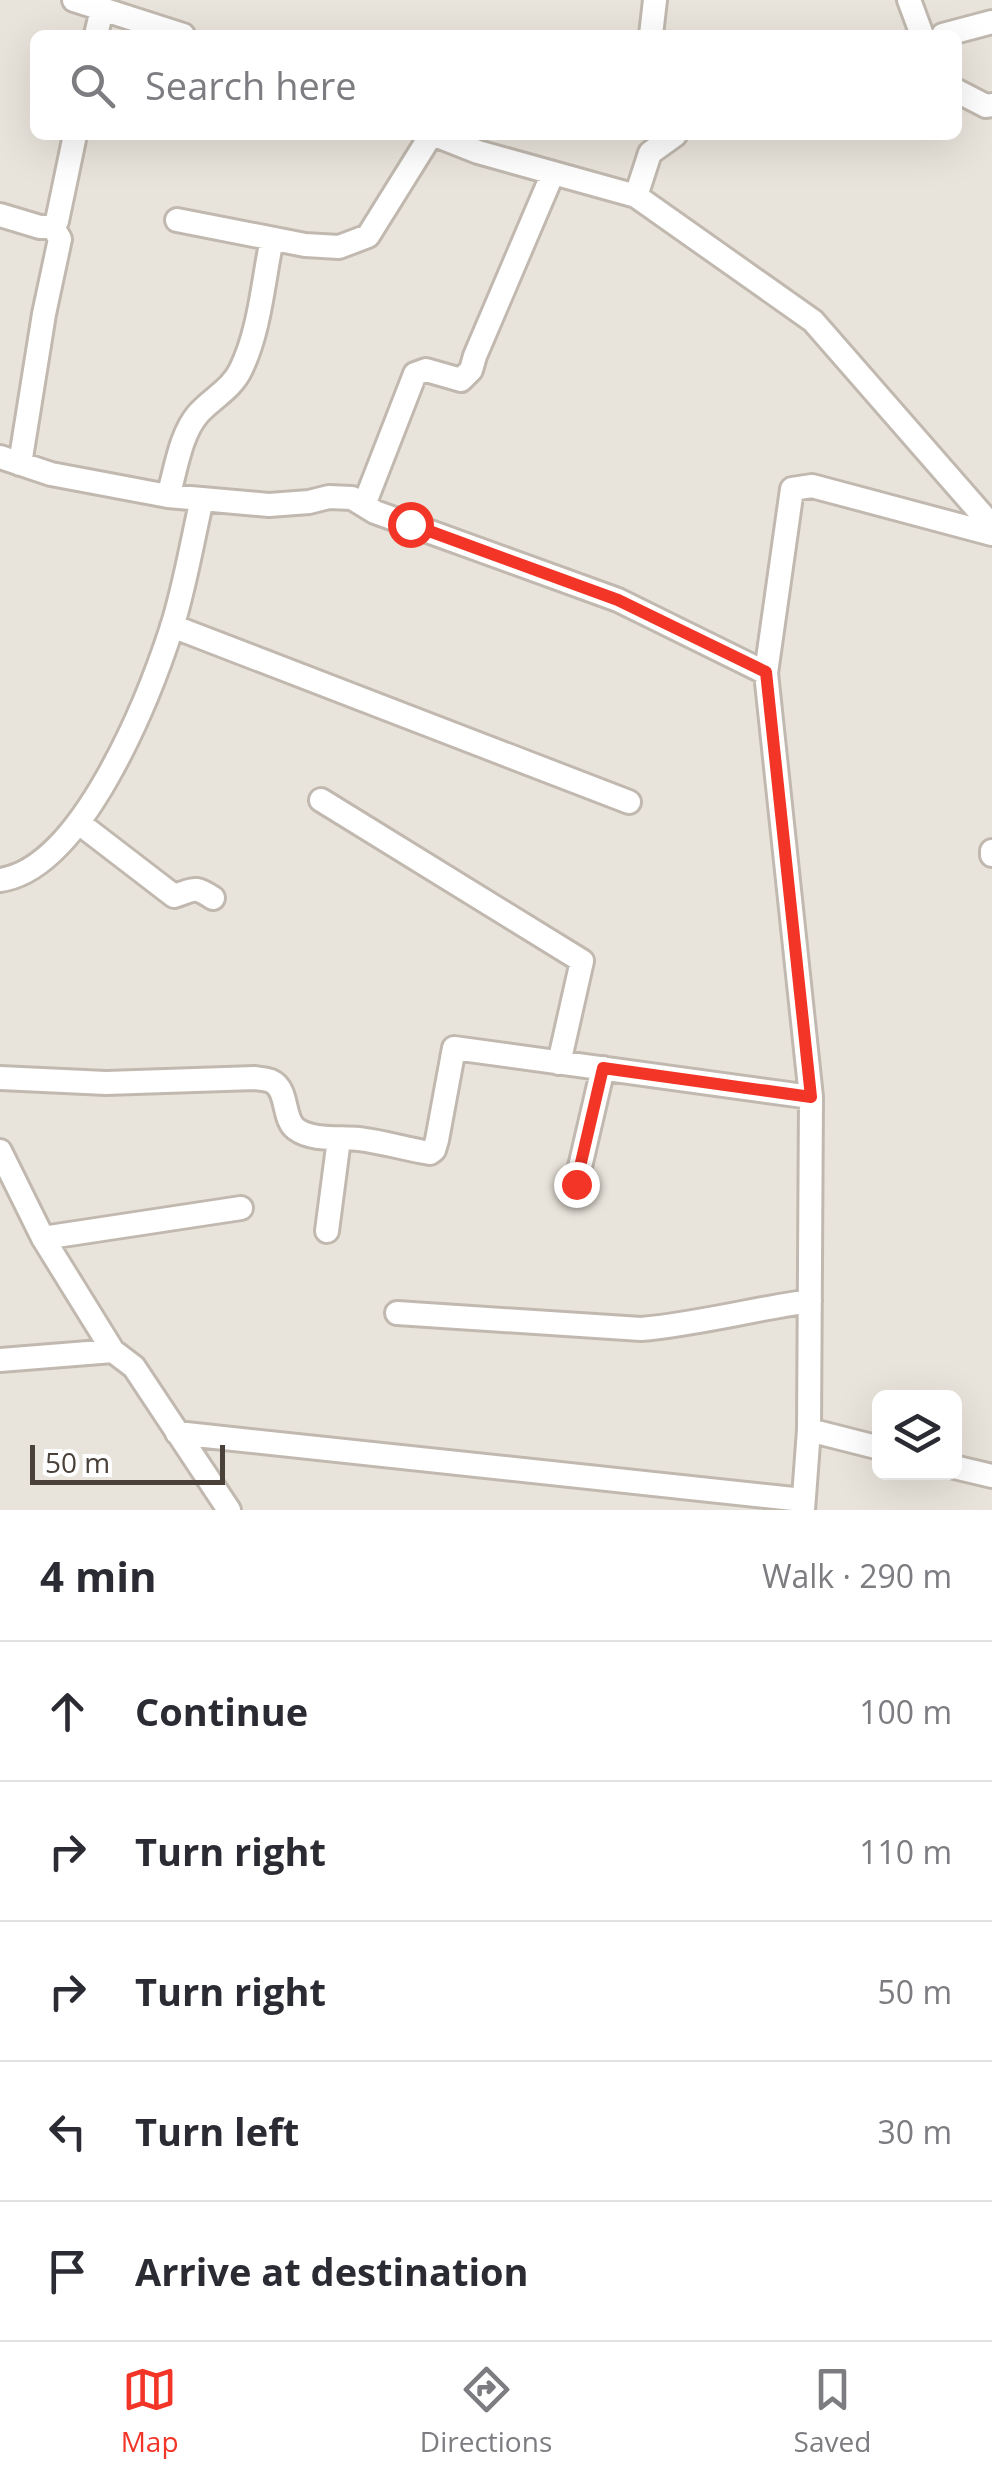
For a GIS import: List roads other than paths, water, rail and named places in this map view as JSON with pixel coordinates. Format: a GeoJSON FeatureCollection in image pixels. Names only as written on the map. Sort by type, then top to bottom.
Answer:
{"type":"FeatureCollection","features":[{"type":"Feature","properties":{"kind":"street"},"geometry":{"type":"LineString","coordinates":[[74,0],[167,30]]}},
{"type":"Feature","properties":{"kind":"street"},"geometry":{"type":"LineString","coordinates":[[652,30],[655,0]]}},
{"type":"Feature","properties":{"kind":"street"},"geometry":{"type":"LineString","coordinates":[[909,0],[920,30]]}},
{"type":"Feature","properties":{"kind":"street"},"geometry":{"type":"LineString","coordinates":[[97,30],[102,9]]}},
{"type":"Feature","properties":{"kind":"street"},"geometry":{"type":"LineString","coordinates":[[961,30],[992,22]]}},
{"type":"Feature","properties":{"kind":"street"},"geometry":{"type":"LineString","coordinates":[[962,93],[986,106],[992,105]]}},
{"type":"Feature","properties":{"kind":"street"},"geometry":{"type":"LineString","coordinates":[[53,227],[74,140]]}},
{"type":"Feature","properties":{"kind":"street"},"geometry":{"type":"LineString","coordinates":[[177,220],[305,246],[339,247],[368,236],[430,140]]}},
{"type":"Feature","properties":{"kind":"street"},"geometry":{"type":"LineString","coordinates":[[446,140],[636,196],[814,320],[992,526]]}},
{"type":"Feature","properties":{"kind":"street"},"geometry":{"type":"LineString","coordinates":[[636,196],[646,144]]}},
{"type":"Feature","properties":{"kind":"street"},"geometry":{"type":"LineString","coordinates":[[364,504],[415,374],[426,370],[461,380],[471,370],[553,173]]}},
{"type":"Feature","properties":{"kind":"street"},"geometry":{"type":"LineString","coordinates":[[0,215],[53,227]]}},
{"type":"Feature","properties":{"kind":"street"},"geometry":{"type":"LineString","coordinates":[[53,227],[60,240],[7,464],[202,500],[269,505],[328,497],[352,498],[375,512],[618,600],[766,672]]}},
{"type":"Feature","properties":{"kind":"street"},"geometry":{"type":"LineString","coordinates":[[168,496],[187,432],[197,415],[238,376],[244,365],[272,239]]}},
{"type":"Feature","properties":{"kind":"street"},"geometry":{"type":"LineString","coordinates":[[178,1433],[803,1505],[809,1430],[811,1097],[766,672],[792,488],[812,486],[992,534]]}},
{"type":"Feature","properties":{"kind":"street"},"geometry":{"type":"LineString","coordinates":[[0,880],[32,869],[79,823],[106,782],[127,741],[172,626],[202,500]]}},
{"type":"Feature","properties":{"kind":"street"},"geometry":{"type":"LineString","coordinates":[[172,626],[629,802]]}},
{"type":"Feature","properties":{"kind":"street"},"geometry":{"type":"LineString","coordinates":[[321,800],[582,961],[559,1062]]}},
{"type":"Feature","properties":{"kind":"street"},"geometry":{"type":"LineString","coordinates":[[79,823],[174,896],[192,888],[213,898]]}},
{"type":"Feature","properties":{"kind":"street"},"geometry":{"type":"LineString","coordinates":[[0,1078],[106,1083],[255,1078],[276,1085],[291,1126],[300,1132],[430,1153],[434,1150],[454,1048],[811,1097]]}},
{"type":"Feature","properties":{"kind":"street"},"geometry":{"type":"LineString","coordinates":[[576,1184],[603,1068]]}},
{"type":"Feature","properties":{"kind":"street"},"geometry":{"type":"LineString","coordinates":[[327,1230],[340,1139]]}},
{"type":"Feature","properties":{"kind":"street"},"geometry":{"type":"LineString","coordinates":[[0,1151],[10,1189],[112,1351],[134,1367],[228,1510]]}},
{"type":"Feature","properties":{"kind":"street"},"geometry":{"type":"LineString","coordinates":[[43,1238],[241,1208]]}},
{"type":"Feature","properties":{"kind":"street"},"geometry":{"type":"LineString","coordinates":[[397,1313],[641,1330],[810,1302]]}},
{"type":"Feature","properties":{"kind":"street"},"geometry":{"type":"LineString","coordinates":[[0,1360],[112,1351]]}},
{"type":"Feature","properties":{"kind":"street"},"geometry":{"type":"LineString","coordinates":[[809,1430],[872,1446]]}},
{"type":"Feature","properties":{"kind":"street"},"geometry":{"type":"LineString","coordinates":[[962,1469],[992,1476]]}}]}
